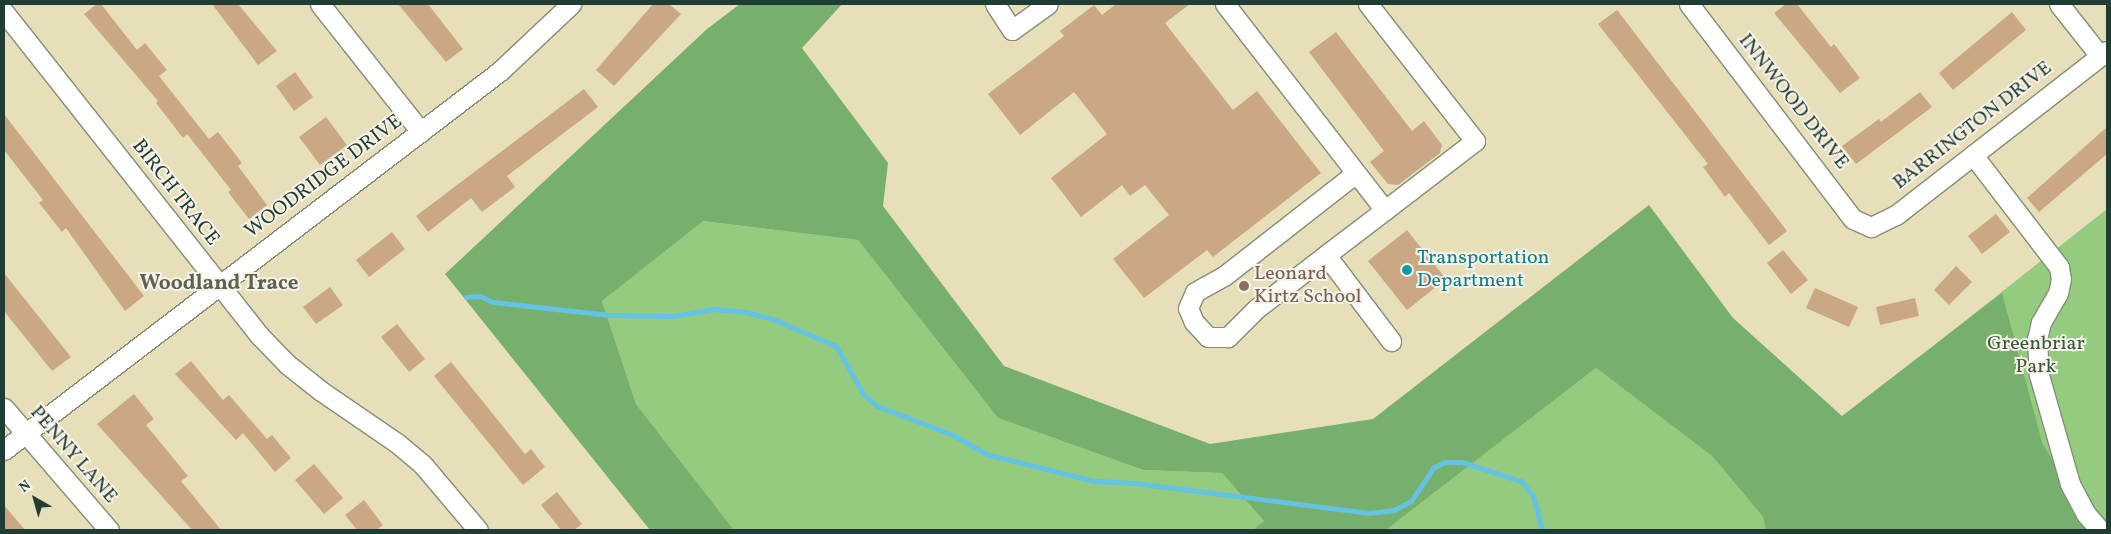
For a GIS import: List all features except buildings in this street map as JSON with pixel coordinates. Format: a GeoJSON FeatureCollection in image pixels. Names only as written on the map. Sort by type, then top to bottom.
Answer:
{"type":"FeatureCollection","features":[{"type":"Feature","properties":{"kind":"street"},"geometry":{"type":"LineString","coordinates":[[320,4],[421,132]]}},
{"type":"Feature","properties":{"kind":"street","name":"WOODRIDGE DRIVE"},"geometry":{"type":"LineString","coordinates":[[4,450],[513,60],[572,4]]}},
{"type":"Feature","properties":{"kind":"street"},"geometry":{"type":"LineString","coordinates":[[995,4],[1012,30],[1048,4]]}},
{"type":"Feature","properties":{"kind":"street"},"geometry":{"type":"LineString","coordinates":[[1225,4],[1384,210]]}},
{"type":"Feature","properties":{"kind":"street"},"geometry":{"type":"LineString","coordinates":[[1356,173],[1224,276],[1195,292],[1188,308],[1194,322],[1208,337],[1228,338],[1256,308],[1474,141],[1368,4]]}},
{"type":"Feature","properties":{"kind":"street","name":"INNWOOD DRIVE"},"geometry":{"type":"LineString","coordinates":[[1689,4],[1853,219],[1862,225]]}},
{"type":"Feature","properties":{"kind":"street"},"geometry":{"type":"LineString","coordinates":[[2059,4],[2104,53]]}},
{"type":"Feature","properties":{"kind":"street","name":"BIRCH TRACE"},"geometry":{"type":"LineString","coordinates":[[4,12],[219,285],[287,364],[416,460],[445,488],[478,530]]}},
{"type":"Feature","properties":{"kind":"street","name":"BARRINGTON DRIVE"},"geometry":{"type":"LineString","coordinates":[[1862,225],[1878,226],[1896,215],[2104,53]]}},
{"type":"Feature","properties":{"kind":"street"},"geometry":{"type":"LineString","coordinates":[[1973,155],[2059,267],[2061,279],[2058,292],[2041,322],[2037,340],[2039,375],[2070,484],[2086,514],[2100,530]]}},
{"type":"Feature","properties":{"kind":"street"},"geometry":{"type":"LineString","coordinates":[[1326,255],[1392,341]]}},
{"type":"Feature","properties":{"kind":"street","name":"PENNY LANE"},"geometry":{"type":"LineString","coordinates":[[4,408],[109,530]]}},
{"type":"Feature","properties":{"kind":"green space"},"geometry":{"type":"Polygon","coordinates":[[[740,4],[842,4],[802,48],[888,163],[883,206],[1004,366],[1210,444],[1373,419],[1649,205],[1733,318],[1842,416],[2002,293],[2042,442],[2092,530],[1766,530],[1763,517],[1712,456],[1596,368],[1386,530],[1253,530],[1264,521],[1222,473],[1143,470],[998,418],[858,240],[703,221],[602,301],[636,404],[734,530],[650,530],[445,274],[707,29],[740,4]]]}},
{"type":"Feature","properties":{"kind":"green space","name":"Greenbriar Park"},"geometry":{"type":"Polygon","coordinates":[[[2107,209],[2107,530],[1937,343],[2107,209]]]}},
{"type":"Feature","properties":{"kind":"green space"},"geometry":{"type":"Polygon","coordinates":[[[702,221],[858,240],[998,418],[1143,470],[1222,473],[1265,522],[1253,530],[734,530],[636,404],[602,301],[702,221]]]}},
{"type":"Feature","properties":{"kind":"green space"},"geometry":{"type":"Polygon","coordinates":[[[1596,368],[1712,456],[1763,517],[1766,530],[1386,530],[1596,368]]]}},
{"type":"Feature","properties":{"kind":"waterway"},"geometry":{"type":"LineString","coordinates":[[466,297],[480,296],[493,302],[609,315],[674,316],[713,309],[746,312],[775,320],[836,346],[864,395],[877,406],[953,435],[986,454],[1094,481],[1135,483],[1369,513],[1394,510],[1411,501],[1433,468],[1445,462],[1462,462],[1521,481],[1533,496],[1542,530]]}},
{"type":"Feature","properties":{"kind":"place","name":"Transportation Department"},"geometry":{"type":"Point","coordinates":[1407,270]}},
{"type":"Feature","properties":{"kind":"place","name":"Leonard Kirtz School"},"geometry":{"type":"Point","coordinates":[1244,286]}},
{"type":"Feature","properties":{"kind":"district","name":"Woodland Trace"},"geometry":{"type":"Point","coordinates":[219,284]}}]}
